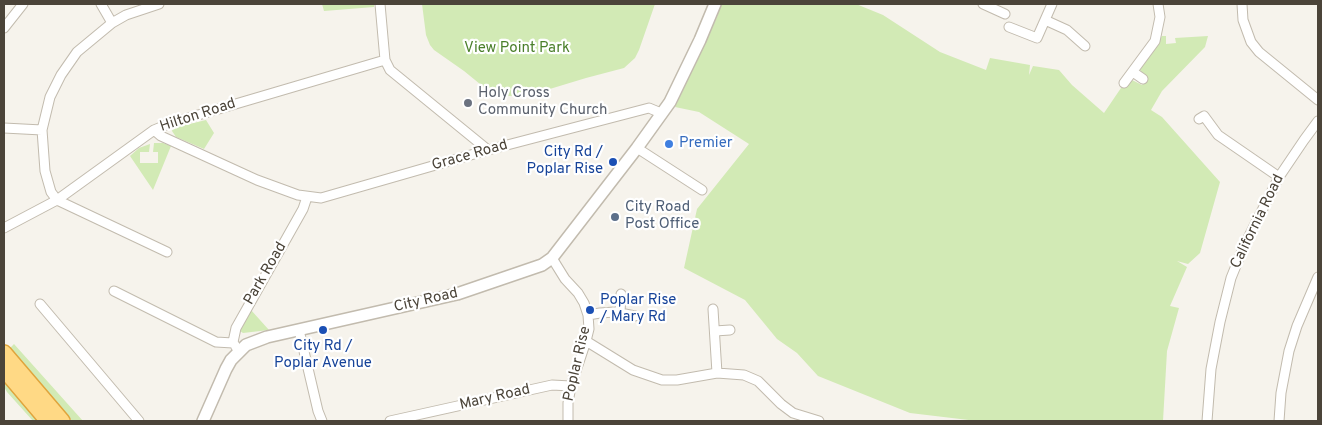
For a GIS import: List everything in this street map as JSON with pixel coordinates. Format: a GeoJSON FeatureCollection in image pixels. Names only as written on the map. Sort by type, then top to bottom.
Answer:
{"type":"FeatureCollection","features":[{"type":"Feature","properties":{"kind":"highway"},"geometry":{"type":"LineString","coordinates":[[4,353],[62,421]]}},
{"type":"Feature","properties":{"kind":"highway"},"geometry":{"type":"LineString","coordinates":[[4,369],[48,421]]}},
{"type":"Feature","properties":{"kind":"street"},"geometry":{"type":"LineString","coordinates":[[4,28],[23,4]]}},
{"type":"Feature","properties":{"kind":"street"},"geometry":{"type":"LineString","coordinates":[[101,4],[112,23]]}},
{"type":"Feature","properties":{"kind":"street"},"geometry":{"type":"LineString","coordinates":[[159,4],[126,15],[112,23],[77,52],[61,75],[50,97],[42,130],[45,171],[51,192],[57,200],[167,252]]}},
{"type":"Feature","properties":{"kind":"street"},"geometry":{"type":"LineString","coordinates":[[380,4],[385,60],[390,70],[488,150]]}},
{"type":"Feature","properties":{"kind":"street","name":"City Road"},"geometry":{"type":"LineString","coordinates":[[203,421],[236,348],[299,330],[457,294],[542,265],[552,258],[670,102],[714,4]]}},
{"type":"Feature","properties":{"kind":"street"},"geometry":{"type":"LineString","coordinates":[[984,4],[1005,14]]}},
{"type":"Feature","properties":{"kind":"street"},"geometry":{"type":"LineString","coordinates":[[1009,27],[1037,38],[1052,4]]}},
{"type":"Feature","properties":{"kind":"street"},"geometry":{"type":"LineString","coordinates":[[1124,83],[1156,41],[1160,17],[1158,4]]}},
{"type":"Feature","properties":{"kind":"street"},"geometry":{"type":"LineString","coordinates":[[1242,4],[1243,20],[1252,42],[1259,52],[1318,100]]}},
{"type":"Feature","properties":{"kind":"street"},"geometry":{"type":"LineString","coordinates":[[1045,20],[1067,30],[1085,46]]}},
{"type":"Feature","properties":{"kind":"street","name":"Hilton Road"},"geometry":{"type":"LineString","coordinates":[[4,228],[57,200],[154,130],[171,123],[385,60]]}},
{"type":"Feature","properties":{"kind":"street"},"geometry":{"type":"LineString","coordinates":[[1133,72],[1143,79]]}},
{"type":"Feature","properties":{"kind":"street","name":"Grace Road"},"geometry":{"type":"LineString","coordinates":[[307,197],[321,198],[488,150],[649,108],[661,113]]}},
{"type":"Feature","properties":{"kind":"street"},"geometry":{"type":"LineString","coordinates":[[1203,115],[1218,135],[1279,177]]}},
{"type":"Feature","properties":{"kind":"street","name":"California Road"},"geometry":{"type":"LineString","coordinates":[[1206,421],[1211,369],[1231,278],[1244,246],[1279,177],[1318,121]]}},
{"type":"Feature","properties":{"kind":"street"},"geometry":{"type":"LineString","coordinates":[[4,128],[42,130]]}},
{"type":"Feature","properties":{"kind":"street"},"geometry":{"type":"LineString","coordinates":[[154,130],[161,136],[257,180],[287,192],[307,197]]}},
{"type":"Feature","properties":{"kind":"street"},"geometry":{"type":"LineString","coordinates":[[637,148],[702,190]]}},
{"type":"Feature","properties":{"kind":"street","name":"Park Road"},"geometry":{"type":"LineString","coordinates":[[236,348],[233,336],[236,328],[303,210],[307,197]]}},
{"type":"Feature","properties":{"kind":"street","name":"Poplar Rise"},"geometry":{"type":"LineString","coordinates":[[552,258],[578,293],[588,315],[589,330],[571,386],[568,403],[568,421]]}},
{"type":"Feature","properties":{"kind":"street"},"geometry":{"type":"LineString","coordinates":[[1279,421],[1281,393],[1289,351],[1297,326],[1318,277]]}},
{"type":"Feature","properties":{"kind":"street"},"geometry":{"type":"LineString","coordinates":[[114,291],[216,342],[236,348]]}},
{"type":"Feature","properties":{"kind":"street"},"geometry":{"type":"LineString","coordinates":[[620,313],[621,294]]}},
{"type":"Feature","properties":{"kind":"street"},"geometry":{"type":"LineString","coordinates":[[40,304],[139,421]]}},
{"type":"Feature","properties":{"kind":"street"},"geometry":{"type":"LineString","coordinates":[[713,309],[717,373]]}},
{"type":"Feature","properties":{"kind":"street"},"geometry":{"type":"LineString","coordinates":[[588,315],[600,312],[635,316]]}},
{"type":"Feature","properties":{"kind":"street"},"geometry":{"type":"LineString","coordinates":[[299,330],[322,421]]}},
{"type":"Feature","properties":{"kind":"street"},"geometry":{"type":"LineString","coordinates":[[715,331],[730,330]]}},
{"type":"Feature","properties":{"kind":"street"},"geometry":{"type":"LineString","coordinates":[[586,341],[633,370],[662,380],[677,380],[717,373],[744,375],[758,381],[793,413],[819,421]]}},
{"type":"Feature","properties":{"kind":"street","name":"Mary Road"},"geometry":{"type":"LineString","coordinates":[[390,421],[552,385],[571,386]]}},
{"type":"Feature","properties":{"kind":"green space"},"geometry":{"type":"Polygon","coordinates":[[[322,4],[374,4],[374,7],[324,11],[322,4]]]}},
{"type":"Feature","properties":{"kind":"green space","name":"View Point Park"},"geometry":{"type":"Polygon","coordinates":[[[422,4],[655,4],[639,50],[635,58],[624,68],[530,95],[509,96],[491,93],[434,50],[426,35],[422,4]]]}},
{"type":"Feature","properties":{"kind":"green space"},"geometry":{"type":"Polygon","coordinates":[[[720,4],[856,4],[883,15],[940,52],[986,70],[990,58],[1030,65],[1029,75],[1033,66],[1059,70],[1072,85],[1104,113],[1121,88],[1132,80],[1142,85],[1146,79],[1141,74],[1140,69],[1162,36],[1166,36],[1166,44],[1176,43],[1175,38],[1208,36],[1205,47],[1162,91],[1151,110],[1162,117],[1220,182],[1200,253],[1188,264],[1177,261],[1187,267],[1170,306],[1179,308],[1167,351],[1163,421],[977,421],[910,413],[818,376],[797,353],[777,339],[745,300],[684,268],[697,209],[749,144],[699,112],[675,107],[717,17],[720,4]]]}},
{"type":"Feature","properties":{"kind":"green space"},"geometry":{"type":"Polygon","coordinates":[[[206,120],[214,133],[204,149],[176,137],[172,131],[173,128],[206,120]]]}},
{"type":"Feature","properties":{"kind":"green space"},"geometry":{"type":"Polygon","coordinates":[[[154,143],[163,143],[171,146],[153,190],[130,156],[139,148],[150,144],[149,152],[140,152],[140,163],[158,163],[158,152],[153,152],[154,143]]]}},
{"type":"Feature","properties":{"kind":"green space"},"geometry":{"type":"Polygon","coordinates":[[[251,310],[269,330],[243,333],[240,331],[251,310]]]}},
{"type":"Feature","properties":{"kind":"green space"},"geometry":{"type":"Polygon","coordinates":[[[14,344],[83,421],[72,421],[9,349],[14,344]]]}},
{"type":"Feature","properties":{"kind":"green space"},"geometry":{"type":"Polygon","coordinates":[[[4,377],[41,421],[33,421],[7,392],[4,387],[4,377]]]}},
{"type":"Feature","properties":{"kind":"place","name":"Holy Cross Community Church"},"geometry":{"type":"Point","coordinates":[468,103]}},
{"type":"Feature","properties":{"kind":"place","name":"Premier"},"geometry":{"type":"Point","coordinates":[669,144]}},
{"type":"Feature","properties":{"kind":"place","name":"City Rd / Poplar Rise"},"geometry":{"type":"Point","coordinates":[613,162]}},
{"type":"Feature","properties":{"kind":"place","name":"City Road Post Office"},"geometry":{"type":"Point","coordinates":[615,217]}},
{"type":"Feature","properties":{"kind":"place","name":"Poplar Rise / Mary Rd"},"geometry":{"type":"Point","coordinates":[590,310]}},
{"type":"Feature","properties":{"kind":"place","name":"City Rd / Poplar Avenue"},"geometry":{"type":"Point","coordinates":[323,330]}}]}
